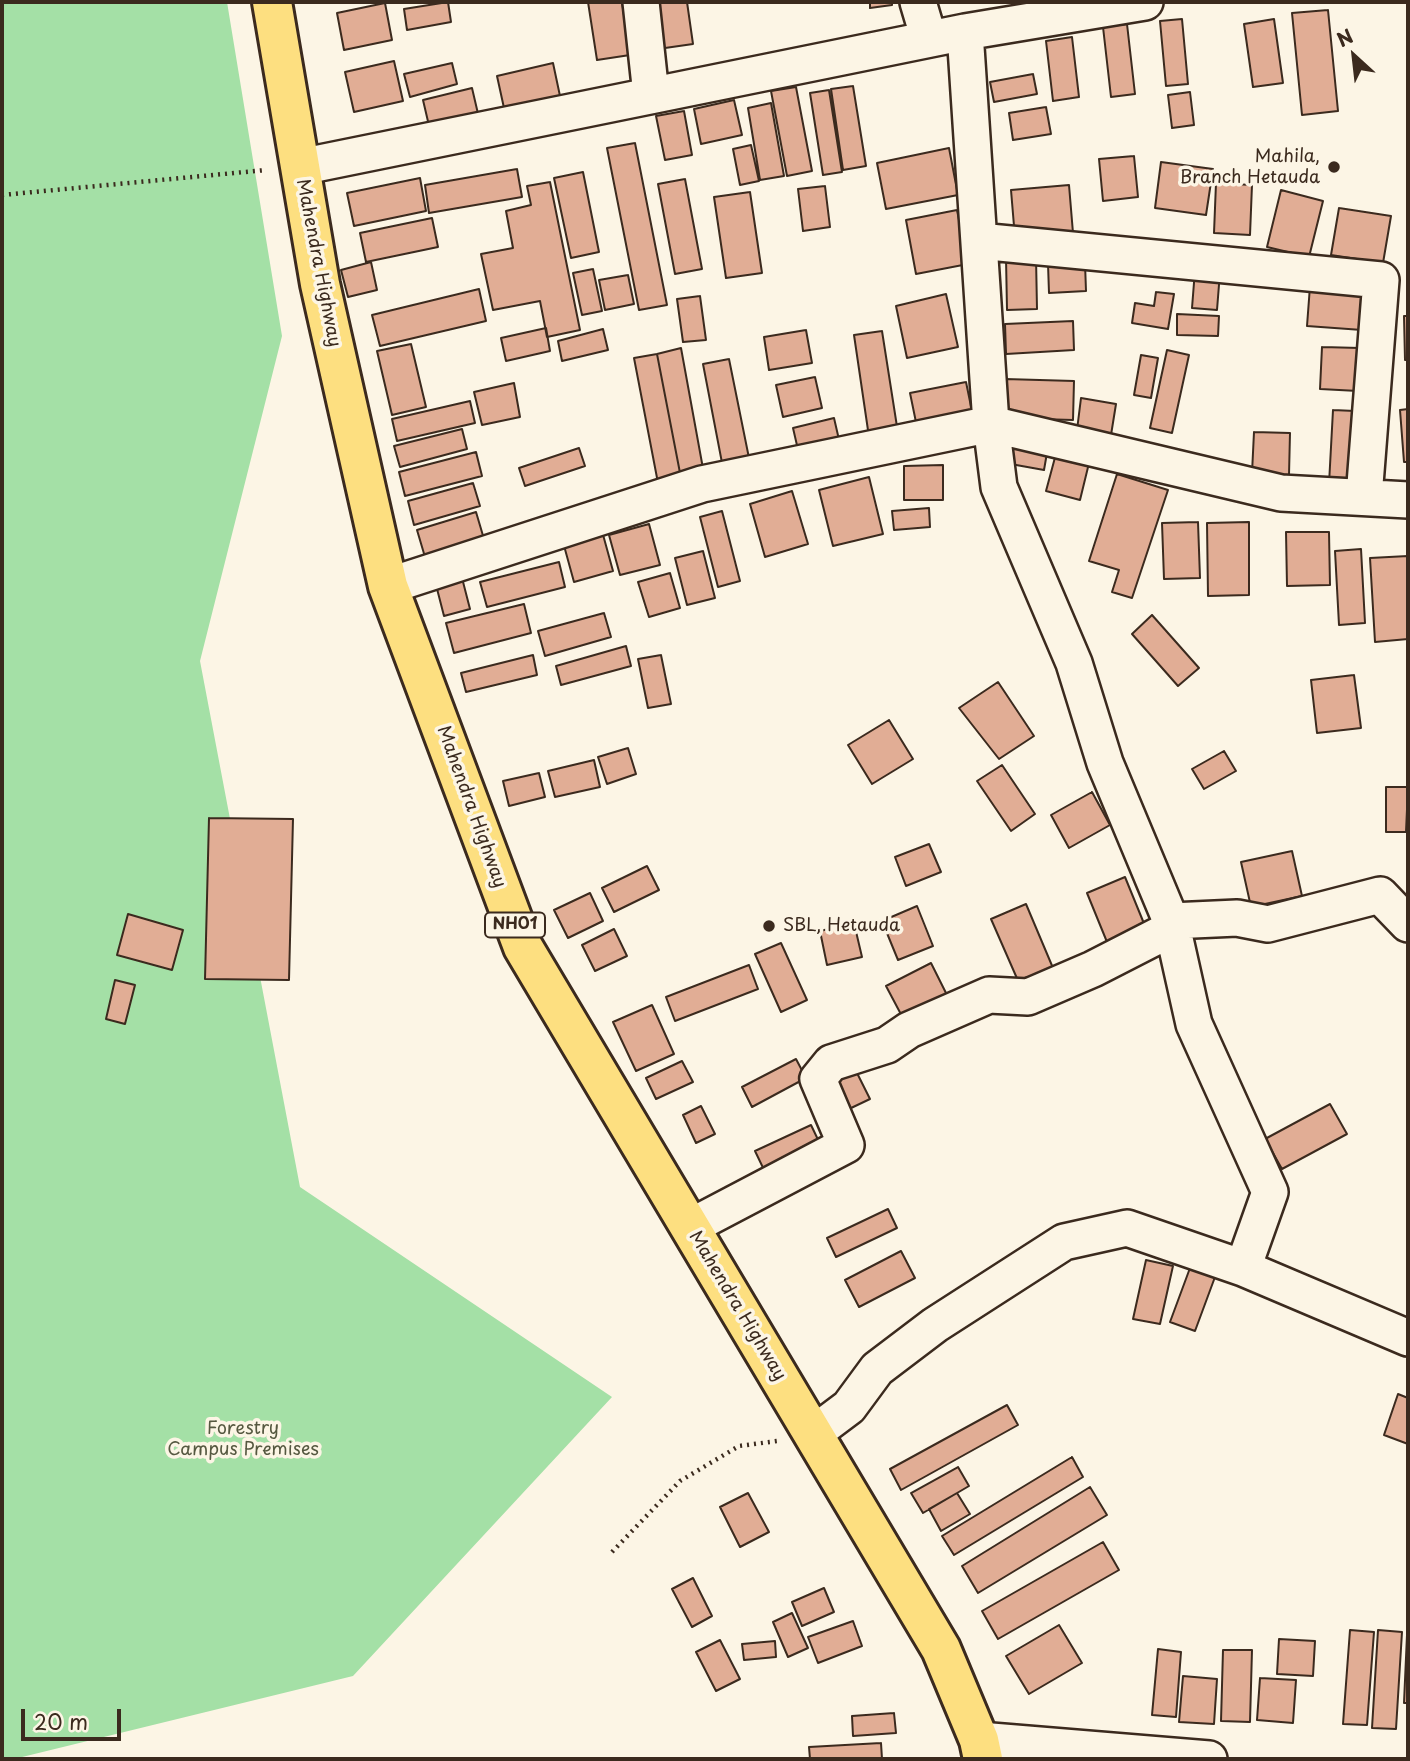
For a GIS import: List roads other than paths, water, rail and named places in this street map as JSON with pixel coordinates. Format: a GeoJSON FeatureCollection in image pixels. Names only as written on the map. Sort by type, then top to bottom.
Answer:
{"type":"FeatureCollection","features":[{"type":"Feature","properties":{"kind":"highway","name":"Mahendra Highway"},"geometry":{"type":"LineString","coordinates":[[272,2],[320,284],[388,586],[523,947],[941,1649],[981,1750]]}},
{"type":"Feature","properties":{"kind":"street"},"geometry":{"type":"LineString","coordinates":[[640,2],[651,96]]}},
{"type":"Feature","properties":{"kind":"street"},"geometry":{"type":"LineString","coordinates":[[918,2],[929,38]]}},
{"type":"Feature","properties":{"kind":"street"},"geometry":{"type":"LineString","coordinates":[[300,167],[929,38],[1145,2]]}},
{"type":"Feature","properties":{"kind":"street"},"geometry":{"type":"LineString","coordinates":[[965,32],[991,424],[999,487],[1074,663],[1105,763],[1172,925],[1194,1024],[1270,1192],[1243,1268]]}},
{"type":"Feature","properties":{"kind":"street"},"geometry":{"type":"LineString","coordinates":[[979,241],[1381,280],[1364,497]]}},
{"type":"Feature","properties":{"kind":"street"},"geometry":{"type":"LineString","coordinates":[[388,586],[702,484],[991,424],[1281,493],[1408,499]]}},
{"type":"Feature","properties":{"kind":"street"},"geometry":{"type":"LineString","coordinates":[[690,1227],[846,1144],[818,1079],[831,1063],[887,1045],[909,1030],[989,995],[1028,997],[1093,969],[1172,925],[1237,918],[1268,924],[1380,895],[1408,924]]}},
{"type":"Feature","properties":{"kind":"street"},"geometry":{"type":"LineString","coordinates":[[813,1434],[849,1407],[877,1369],[935,1325],[1064,1242],[1128,1228],[1243,1268],[1408,1338]]}},
{"type":"Feature","properties":{"kind":"street"},"geometry":{"type":"LineString","coordinates":[[981,1750],[1209,1759]]}},
{"type":"Feature","properties":{"kind":"place","name":"Mahila, Branch Hetauda"},"geometry":{"type":"Point","coordinates":[1334,167]}},
{"type":"Feature","properties":{"kind":"place","name":"SBL, Hetauda"},"geometry":{"type":"Point","coordinates":[769,926]}},
{"type":"Feature","properties":{"kind":"park label","name":"Forestry Campus Premises"},"geometry":{"type":"Point","coordinates":[243,1439]}}]}
